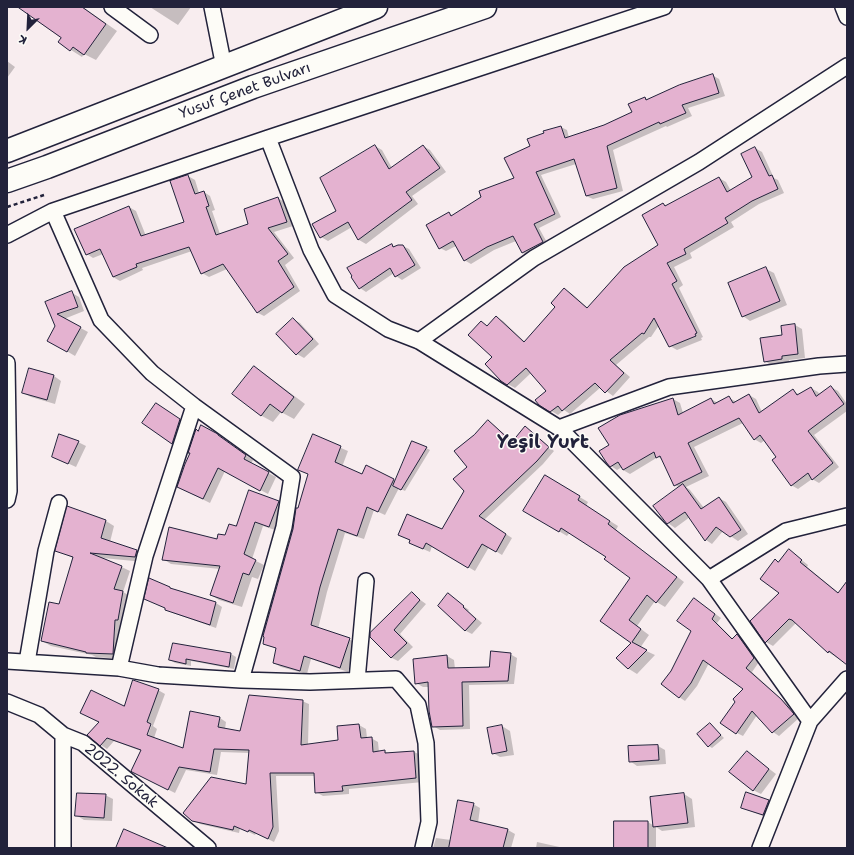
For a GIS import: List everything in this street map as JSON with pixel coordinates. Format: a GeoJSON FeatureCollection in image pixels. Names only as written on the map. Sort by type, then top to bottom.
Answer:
{"type":"FeatureCollection","features":[{"type":"Feature","properties":{"kind":"highway","name":"Yusuf Çenet Bulvarı"},"geometry":{"type":"LineString","coordinates":[[7,151],[376,7]]}},
{"type":"Feature","properties":{"kind":"highway","name":"Yusuf Çenet Bulvarı"},"geometry":{"type":"LineString","coordinates":[[7,181],[253,87],[485,7]]}},
{"type":"Feature","properties":{"kind":"street"},"geometry":{"type":"LineString","coordinates":[[112,7],[150,35]]}},
{"type":"Feature","properties":{"kind":"street"},"geometry":{"type":"LineString","coordinates":[[212,7],[224,67]]}},
{"type":"Feature","properties":{"kind":"street"},"geometry":{"type":"LineString","coordinates":[[7,235],[53,211],[664,7]]}},
{"type":"Feature","properties":{"kind":"street"},"geometry":{"type":"LineString","coordinates":[[843,7],[847,17]]}},
{"type":"Feature","properties":{"kind":"street"},"geometry":{"type":"LineString","coordinates":[[419,341],[534,258],[699,162],[847,66]]}},
{"type":"Feature","properties":{"kind":"street"},"geometry":{"type":"LineString","coordinates":[[268,138],[311,250],[336,295],[388,328],[419,341],[559,428],[709,579],[810,721]]}},
{"type":"Feature","properties":{"kind":"street"},"geometry":{"type":"LineString","coordinates":[[53,211],[101,320],[152,373],[194,406],[292,477],[284,527],[241,680]]}},
{"type":"Feature","properties":{"kind":"street"},"geometry":{"type":"LineString","coordinates":[[7,363],[9,491],[7,500]]}},
{"type":"Feature","properties":{"kind":"street"},"geometry":{"type":"LineString","coordinates":[[559,428],[669,387],[819,366],[847,364]]}},
{"type":"Feature","properties":{"kind":"street"},"geometry":{"type":"LineString","coordinates":[[119,668],[145,556],[194,406]]}},
{"type":"Feature","properties":{"kind":"street"},"geometry":{"type":"LineString","coordinates":[[26,662],[46,551],[59,503]]}},
{"type":"Feature","properties":{"kind":"street"},"geometry":{"type":"LineString","coordinates":[[709,579],[786,531],[847,516]]}},
{"type":"Feature","properties":{"kind":"street"},"geometry":{"type":"LineString","coordinates":[[357,680],[366,581]]}},
{"type":"Feature","properties":{"kind":"street"},"geometry":{"type":"LineString","coordinates":[[7,661],[119,668],[158,675],[241,680],[310,682],[396,678],[418,705],[426,743],[429,822],[423,848]]}},
{"type":"Feature","properties":{"kind":"street"},"geometry":{"type":"LineString","coordinates":[[760,848],[810,721],[847,679]]}},
{"type":"Feature","properties":{"kind":"street","name":"2022. Sokak"},"geometry":{"type":"LineString","coordinates":[[7,702],[39,715],[63,735],[83,743],[208,848]]}},
{"type":"Feature","properties":{"kind":"street"},"geometry":{"type":"LineString","coordinates":[[63,735],[63,848]]}},
{"type":"Feature","properties":{"kind":"building"},"geometry":{"type":"Polygon","coordinates":[[[18,7],[82,7],[106,24],[84,55],[73,47],[70,51],[58,42],[61,38],[18,7]]]}},
{"type":"Feature","properties":{"kind":"building"},"geometry":{"type":"Polygon","coordinates":[[[713,74],[719,93],[682,105],[686,113],[660,124],[659,122],[607,146],[617,188],[586,196],[574,159],[536,172],[555,214],[534,224],[543,242],[522,253],[513,236],[487,247],[464,261],[453,241],[439,249],[426,225],[449,212],[451,216],[481,197],[479,191],[514,178],[504,158],[530,146],[527,139],[544,133],[543,131],[561,126],[565,138],[604,125],[632,112],[628,104],[645,97],[646,100],[679,85],[713,74]]]}},
{"type":"Feature","properties":{"kind":"building"},"geometry":{"type":"Polygon","coordinates":[[[375,145],[389,169],[423,145],[440,168],[406,192],[412,200],[358,240],[348,222],[320,238],[312,224],[336,211],[320,178],[375,145]]]}},
{"type":"Feature","properties":{"kind":"building"},"geometry":{"type":"Polygon","coordinates":[[[755,147],[769,176],[772,175],[778,189],[752,201],[725,218],[728,223],[684,249],[686,254],[667,263],[677,281],[672,284],[697,333],[695,334],[696,336],[669,347],[654,318],[644,334],[642,333],[610,360],[624,373],[605,393],[595,383],[562,411],[558,406],[550,412],[539,405],[535,400],[546,391],[526,368],[507,385],[501,381],[485,364],[492,357],[468,335],[481,321],[487,326],[496,316],[524,342],[555,307],[551,303],[564,288],[587,308],[624,267],[658,245],[642,215],[663,203],[665,206],[719,177],[727,192],[752,177],[741,154],[755,147]]]}},
{"type":"Feature","properties":{"kind":"building"},"geometry":{"type":"Polygon","coordinates":[[[188,175],[195,194],[204,191],[209,206],[206,207],[216,235],[248,224],[244,209],[278,197],[287,222],[268,228],[288,254],[278,261],[294,287],[257,313],[223,264],[201,274],[189,247],[136,264],[137,267],[113,277],[100,249],[86,255],[74,229],[129,206],[141,236],[184,222],[170,181],[188,175]]]}},
{"type":"Feature","properties":{"kind":"building"},"geometry":{"type":"Polygon","coordinates":[[[392,244],[393,247],[403,245],[415,265],[395,277],[390,268],[359,289],[347,268],[392,244]]]}},
{"type":"Feature","properties":{"kind":"building"},"geometry":{"type":"Polygon","coordinates":[[[766,267],[780,301],[742,317],[728,283],[766,267]]]}},
{"type":"Feature","properties":{"kind":"building"},"geometry":{"type":"Polygon","coordinates":[[[72,291],[78,307],[57,314],[81,327],[67,352],[47,341],[55,326],[45,302],[72,291]]]}},
{"type":"Feature","properties":{"kind":"building"},"geometry":{"type":"Polygon","coordinates":[[[293,318],[313,339],[296,355],[276,334],[293,318]]]}},
{"type":"Feature","properties":{"kind":"building"},"geometry":{"type":"Polygon","coordinates":[[[795,324],[798,354],[782,356],[782,359],[764,362],[760,338],[782,335],[781,326],[795,324]]]}},
{"type":"Feature","properties":{"kind":"building"},"geometry":{"type":"Polygon","coordinates":[[[254,366],[294,397],[282,413],[270,404],[261,416],[232,394],[254,366]]]}},
{"type":"Feature","properties":{"kind":"building"},"geometry":{"type":"Polygon","coordinates":[[[29,368],[54,375],[47,400],[22,393],[29,368]]]}},
{"type":"Feature","properties":{"kind":"building"},"geometry":{"type":"Polygon","coordinates":[[[831,386],[844,404],[808,431],[833,463],[812,480],[808,473],[791,486],[772,460],[776,457],[760,435],[754,440],[739,418],[688,443],[702,472],[674,486],[660,456],[656,458],[654,452],[623,470],[618,462],[610,467],[599,451],[609,445],[598,428],[620,415],[673,398],[678,415],[711,398],[714,404],[729,396],[733,403],[749,394],[759,413],[793,389],[797,395],[811,387],[816,396],[831,386]]]}},
{"type":"Feature","properties":{"kind":"building"},"geometry":{"type":"Polygon","coordinates":[[[156,403],[180,419],[172,444],[142,423],[156,403]]]}},
{"type":"Feature","properties":{"kind":"building"},"geometry":{"type":"Polygon","coordinates":[[[488,420],[512,442],[525,426],[549,447],[537,461],[479,516],[506,534],[496,552],[482,544],[468,568],[426,543],[423,549],[409,543],[410,540],[398,535],[407,514],[442,529],[464,491],[453,479],[467,467],[454,451],[474,435],[488,420]]]}},
{"type":"Feature","properties":{"kind":"building"},"geometry":{"type":"Polygon","coordinates":[[[201,425],[218,434],[246,455],[244,459],[269,472],[260,491],[218,468],[203,499],[177,487],[190,453],[188,453],[196,429],[198,431],[201,425]]]}},
{"type":"Feature","properties":{"kind":"building"},"geometry":{"type":"Polygon","coordinates":[[[59,434],[79,441],[68,464],[52,457],[59,434]]]}},
{"type":"Feature","properties":{"kind":"building"},"geometry":{"type":"Polygon","coordinates":[[[313,434],[341,446],[335,462],[362,474],[366,465],[394,479],[378,512],[367,507],[357,536],[338,529],[320,587],[311,625],[350,638],[340,668],[304,656],[300,671],[273,663],[276,648],[263,644],[263,636],[293,529],[296,508],[298,508],[308,474],[298,470],[313,434]]]}},
{"type":"Feature","properties":{"kind":"building"},"geometry":{"type":"Polygon","coordinates":[[[412,441],[427,447],[401,490],[393,486],[412,441]]]}},
{"type":"Feature","properties":{"kind":"building"},"geometry":{"type":"Polygon","coordinates":[[[545,475],[580,496],[578,500],[610,521],[608,524],[677,577],[656,603],[647,595],[629,620],[641,629],[632,642],[647,650],[628,669],[616,658],[631,643],[600,621],[630,578],[604,559],[606,557],[561,528],[559,532],[523,511],[545,475]]]}},
{"type":"Feature","properties":{"kind":"building"},"geometry":{"type":"Polygon","coordinates":[[[683,484],[701,509],[719,497],[741,530],[730,537],[716,527],[705,541],[685,512],[667,524],[653,506],[683,484]]]}},
{"type":"Feature","properties":{"kind":"building"},"geometry":{"type":"Polygon","coordinates":[[[249,490],[279,501],[269,527],[255,522],[244,554],[256,560],[249,575],[243,573],[233,603],[210,595],[220,566],[162,560],[169,527],[217,539],[218,534],[225,535],[229,524],[236,526],[249,490]]]}},
{"type":"Feature","properties":{"kind":"building"},"geometry":{"type":"Polygon","coordinates":[[[67,506],[106,520],[101,538],[137,550],[135,557],[90,553],[122,566],[114,589],[123,591],[118,620],[115,620],[113,654],[86,653],[41,641],[49,602],[59,604],[73,557],[55,551],[67,506]]]}},
{"type":"Feature","properties":{"kind":"building"},"geometry":{"type":"Polygon","coordinates":[[[789,549],[802,560],[800,562],[838,593],[847,581],[847,665],[829,651],[828,653],[792,620],[789,619],[765,643],[750,621],[779,593],[760,579],[775,559],[778,562],[789,549]]]}},
{"type":"Feature","properties":{"kind":"building"},"geometry":{"type":"Polygon","coordinates":[[[149,578],[170,588],[216,602],[210,625],[165,610],[165,608],[144,599],[149,578]]]}},
{"type":"Feature","properties":{"kind":"building"},"geometry":{"type":"Polygon","coordinates":[[[412,592],[420,600],[394,630],[407,643],[391,658],[370,637],[370,633],[412,592]]]}},
{"type":"Feature","properties":{"kind":"building"},"geometry":{"type":"Polygon","coordinates":[[[448,593],[464,606],[463,607],[476,619],[465,631],[438,606],[448,593]]]}},
{"type":"Feature","properties":{"kind":"building"},"geometry":{"type":"Polygon","coordinates":[[[694,598],[715,614],[712,619],[732,639],[737,634],[754,658],[746,668],[781,699],[794,714],[772,733],[752,711],[736,734],[720,723],[735,702],[733,699],[743,689],[703,660],[691,683],[679,698],[661,684],[671,671],[691,631],[677,621],[694,598]]]}},
{"type":"Feature","properties":{"kind":"building"},"geometry":{"type":"Polygon","coordinates":[[[173,643],[231,653],[229,667],[186,659],[186,664],[169,660],[173,643]]]}},
{"type":"Feature","properties":{"kind":"building"},"geometry":{"type":"Polygon","coordinates":[[[491,651],[511,653],[508,681],[462,682],[463,726],[432,727],[429,711],[428,682],[415,684],[413,659],[447,655],[448,668],[489,667],[491,651]]]}},
{"type":"Feature","properties":{"kind":"building"},"geometry":{"type":"Polygon","coordinates":[[[133,680],[159,689],[147,722],[151,724],[147,735],[183,748],[190,711],[220,717],[218,727],[240,731],[249,695],[303,700],[301,745],[338,740],[337,726],[359,724],[361,738],[372,737],[373,752],[385,750],[385,753],[414,751],[416,778],[342,786],[343,791],[315,793],[314,773],[270,773],[273,827],[268,839],[249,830],[248,832],[234,826],[233,830],[192,821],[183,813],[211,777],[246,784],[249,750],[214,749],[210,772],[179,767],[168,790],[132,772],[131,771],[141,750],[107,738],[100,746],[87,735],[99,722],[80,713],[91,690],[124,706],[133,680]]]}},
{"type":"Feature","properties":{"kind":"building"},"geometry":{"type":"Polygon","coordinates":[[[710,723],[721,735],[708,747],[697,734],[710,723]]]}},
{"type":"Feature","properties":{"kind":"building"},"geometry":{"type":"Polygon","coordinates":[[[502,725],[507,751],[492,754],[487,728],[502,725]]]}},
{"type":"Feature","properties":{"kind":"building"},"geometry":{"type":"Polygon","coordinates":[[[658,745],[659,760],[629,762],[628,746],[658,745]]]}},
{"type":"Feature","properties":{"kind":"building"},"geometry":{"type":"Polygon","coordinates":[[[747,751],[769,769],[753,791],[729,772],[747,751]]]}},
{"type":"Feature","properties":{"kind":"building"},"geometry":{"type":"Polygon","coordinates":[[[746,792],[769,800],[763,815],[741,808],[746,792]]]}},
{"type":"Feature","properties":{"kind":"building"},"geometry":{"type":"Polygon","coordinates":[[[77,793],[106,794],[104,818],[75,816],[77,793]]]}},
{"type":"Feature","properties":{"kind":"building"},"geometry":{"type":"Polygon","coordinates":[[[684,793],[688,823],[653,827],[650,797],[684,793]]]}},
{"type":"Feature","properties":{"kind":"building"},"geometry":{"type":"Polygon","coordinates":[[[458,800],[474,803],[470,820],[508,829],[503,848],[449,848],[458,800]]]}},
{"type":"Feature","properties":{"kind":"building"},"geometry":{"type":"Polygon","coordinates":[[[614,821],[648,821],[648,848],[614,848],[614,821]]]}},
{"type":"Feature","properties":{"kind":"building"},"geometry":{"type":"Polygon","coordinates":[[[124,829],[168,848],[116,848],[124,829]]]}},
{"type":"Feature","properties":{"kind":"district","name":"Yeşil Yurt"},"geometry":{"type":"Point","coordinates":[543,443]}}]}
